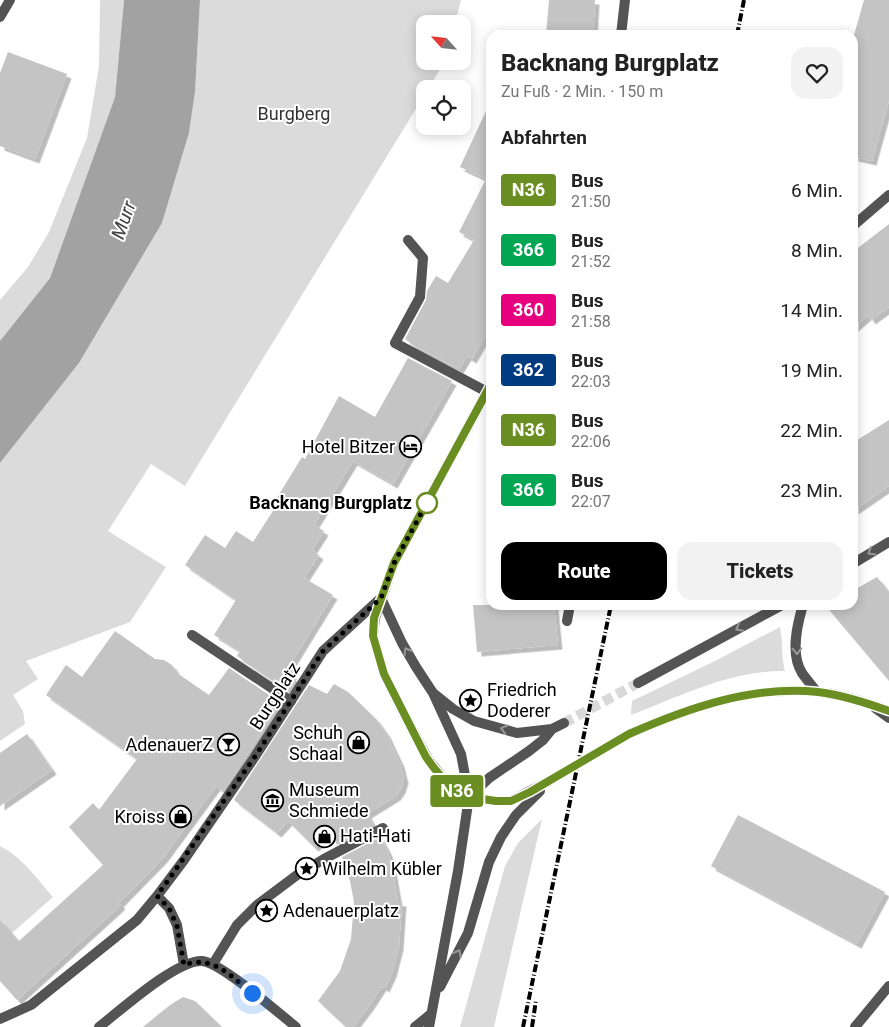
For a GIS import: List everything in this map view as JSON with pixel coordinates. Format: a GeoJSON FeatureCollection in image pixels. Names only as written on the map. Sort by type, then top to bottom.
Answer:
{"type":"FeatureCollection","features":[{"type":"Feature","properties":{"kind":"street"},"geometry":{"type":"LineString","coordinates":[[0,17],[10,0]]}},
{"type":"Feature","properties":{"kind":"street"},"geometry":{"type":"LineString","coordinates":[[622,30],[625,0]]}},
{"type":"Feature","properties":{"kind":"street"},"geometry":{"type":"LineString","coordinates":[[858,222],[889,195]]}},
{"type":"Feature","properties":{"kind":"street"},"geometry":{"type":"LineString","coordinates":[[408,240],[423,258],[420,297],[395,343],[486,388]]}},
{"type":"Feature","properties":{"kind":"street"},"geometry":{"type":"LineString","coordinates":[[435,996],[468,933],[489,862],[501,837],[516,815],[551,780],[511,801],[469,797],[451,788],[428,759],[384,674],[373,636],[374,618],[394,563],[486,397]]}},
{"type":"Feature","properties":{"kind":"street"},"geometry":{"type":"LineString","coordinates":[[858,561],[889,542]]}},
{"type":"Feature","properties":{"kind":"street"},"geometry":{"type":"LineString","coordinates":[[381,598],[402,643],[432,693],[461,754],[469,797],[429,1027]]}},
{"type":"Feature","properties":{"kind":"street","name":"Burgplatz"},"geometry":{"type":"LineString","coordinates":[[0,1019],[31,1005],[137,920],[157,896],[254,758],[323,651],[381,598]]}},
{"type":"Feature","properties":{"kind":"street"},"geometry":{"type":"LineString","coordinates":[[567,621],[569,610]]}},
{"type":"Feature","properties":{"kind":"street"},"geometry":{"type":"LineString","coordinates":[[638,683],[773,610]]}},
{"type":"Feature","properties":{"kind":"street"},"geometry":{"type":"LineString","coordinates":[[802,610],[796,651],[802,672],[817,692]]}},
{"type":"Feature","properties":{"kind":"street"},"geometry":{"type":"LineString","coordinates":[[192,635],[291,701]]}},
{"type":"Feature","properties":{"kind":"street"},"geometry":{"type":"LineString","coordinates":[[629,734],[674,715],[756,694],[817,692],[870,704],[889,711]]}},
{"type":"Feature","properties":{"kind":"street"},"geometry":{"type":"LineString","coordinates":[[432,693],[453,709],[474,721],[517,733],[552,729],[564,723]]}},
{"type":"Feature","properties":{"kind":"street"},"geometry":{"type":"LineString","coordinates":[[870,704],[889,718]]}},
{"type":"Feature","properties":{"kind":"street"},"geometry":{"type":"LineString","coordinates":[[469,797],[489,778],[543,740],[552,729]]}},
{"type":"Feature","properties":{"kind":"street"},"geometry":{"type":"LineString","coordinates":[[213,964],[237,926],[257,906],[297,875],[324,858],[383,828]]}},
{"type":"Feature","properties":{"kind":"street"},"geometry":{"type":"LineString","coordinates":[[157,896],[169,908],[177,926],[184,965]]}},
{"type":"Feature","properties":{"kind":"street"},"geometry":{"type":"LineString","coordinates":[[99,1027],[154,984],[184,965],[204,961],[223,970],[296,1027]]}},
{"type":"Feature","properties":{"kind":"street"},"geometry":{"type":"LineString","coordinates":[[855,1027],[889,986]]}},
{"type":"Feature","properties":{"kind":"street"},"geometry":{"type":"LineString","coordinates":[[416,1027],[431,1014]]}},
{"type":"Feature","properties":{"kind":"green space"},"geometry":{"type":"Polygon","coordinates":[[[100,0],[124,0],[115,97],[50,278],[0,341],[0,300],[28,267],[49,232],[87,138],[99,66],[100,0]]]}},
{"type":"Feature","properties":{"kind":"green space","name":"Burgberg"},"geometry":{"type":"Polygon","coordinates":[[[200,0],[461,0],[457,15],[416,15],[416,70],[440,70],[433,80],[416,80],[416,109],[185,486],[151,464],[108,531],[166,567],[130,622],[26,661],[38,679],[13,695],[23,711],[25,724],[0,741],[0,463],[79,363],[162,223],[189,133],[195,92],[200,0]]]}},
{"type":"Feature","properties":{"kind":"green space"},"geometry":{"type":"Polygon","coordinates":[[[780,627],[785,671],[765,672],[725,679],[631,715],[632,701],[780,627]]]}},
{"type":"Feature","properties":{"kind":"green space"},"geometry":{"type":"Polygon","coordinates":[[[542,819],[494,1027],[460,1027],[505,866],[518,843],[542,819]]]}},
{"type":"Feature","properties":{"kind":"green space"},"geometry":{"type":"Polygon","coordinates":[[[0,846],[22,862],[53,897],[12,933],[5,926],[0,930],[0,846]]]}},
{"type":"Feature","properties":{"kind":"water","name":"Murr"},"geometry":{"type":"Polygon","coordinates":[[[124,0],[200,0],[195,92],[189,133],[162,223],[79,363],[0,463],[0,341],[50,278],[115,97],[124,0]]]}},
{"type":"Feature","properties":{"kind":"building"},"geometry":{"type":"Polygon","coordinates":[[[549,0],[595,0],[593,30],[546,30],[549,0]]]}},
{"type":"Feature","properties":{"kind":"building"},"geometry":{"type":"Polygon","coordinates":[[[864,0],[889,0],[889,100],[872,161],[858,158],[858,30],[855,30],[864,0]]]}},
{"type":"Feature","properties":{"kind":"building"},"geometry":{"type":"Polygon","coordinates":[[[8,52],[67,74],[35,159],[0,146],[0,73],[8,52]]]}},
{"type":"Feature","properties":{"kind":"building"},"geometry":{"type":"Polygon","coordinates":[[[486,111],[486,179],[460,167],[486,111]]]}},
{"type":"Feature","properties":{"kind":"building"},"geometry":{"type":"Polygon","coordinates":[[[486,179],[486,335],[472,359],[467,356],[459,369],[405,339],[426,300],[427,291],[436,276],[448,283],[474,240],[459,232],[486,179]]]}},
{"type":"Feature","properties":{"kind":"building"},"geometry":{"type":"Polygon","coordinates":[[[889,224],[889,307],[871,320],[868,315],[858,324],[858,248],[889,224]]]}},
{"type":"Feature","properties":{"kind":"building"},"geometry":{"type":"Polygon","coordinates":[[[408,358],[452,381],[393,484],[353,461],[314,525],[324,531],[312,550],[319,555],[304,578],[333,595],[285,673],[297,679],[289,691],[237,656],[240,651],[214,635],[236,600],[185,565],[205,535],[225,548],[236,531],[253,542],[278,503],[275,501],[302,457],[305,459],[339,396],[375,417],[408,358]]]}},
{"type":"Feature","properties":{"kind":"building"},"geometry":{"type":"Polygon","coordinates":[[[889,420],[889,486],[858,507],[858,439],[889,420]]]}},
{"type":"Feature","properties":{"kind":"building"},"geometry":{"type":"Polygon","coordinates":[[[877,577],[889,592],[889,681],[829,610],[858,610],[858,588],[877,577]]]}},
{"type":"Feature","properties":{"kind":"building"},"geometry":{"type":"Polygon","coordinates":[[[473,605],[486,605],[486,610],[554,610],[558,645],[477,652],[473,605]]]}},
{"type":"Feature","properties":{"kind":"building"},"geometry":{"type":"Polygon","coordinates":[[[115,631],[155,659],[164,660],[172,665],[177,673],[209,695],[229,668],[281,703],[223,791],[216,786],[163,858],[119,903],[121,905],[17,1000],[0,981],[0,920],[19,941],[103,865],[69,827],[93,803],[99,810],[137,759],[46,695],[66,665],[82,677],[115,631]]]}},
{"type":"Feature","properties":{"kind":"building"},"geometry":{"type":"Polygon","coordinates":[[[334,684],[348,692],[376,719],[386,733],[400,763],[404,779],[401,789],[396,796],[367,814],[373,825],[337,845],[332,834],[314,847],[288,821],[277,833],[234,800],[309,685],[327,694],[334,684]]]}},
{"type":"Feature","properties":{"kind":"building"},"geometry":{"type":"Polygon","coordinates":[[[27,734],[52,770],[0,806],[0,753],[27,734]]]}},
{"type":"Feature","properties":{"kind":"building"},"geometry":{"type":"Polygon","coordinates":[[[738,815],[885,892],[857,944],[711,866],[738,815]]]}},
{"type":"Feature","properties":{"kind":"building"},"geometry":{"type":"Polygon","coordinates":[[[380,837],[388,852],[398,902],[402,902],[399,946],[392,973],[385,988],[382,986],[353,1027],[346,1027],[318,1001],[340,971],[351,939],[354,902],[350,881],[342,857],[380,837]]]}},
{"type":"Feature","properties":{"kind":"building"},"geometry":{"type":"Polygon","coordinates":[[[183,997],[195,1001],[222,1027],[143,1027],[170,1005],[183,997]]]}},
{"type":"Feature","properties":{"kind":"tunnel"},"geometry":{"type":"LineString","coordinates":[[564,723],[638,683]]}},
{"type":"Feature","properties":{"kind":"tunnel"},"geometry":{"type":"LineString","coordinates":[[551,780],[629,734]]}},
{"type":"Feature","properties":{"kind":"railway"},"geometry":{"type":"LineString","coordinates":[[738,30],[744,0]]}},
{"type":"Feature","properties":{"kind":"railway"},"geometry":{"type":"LineString","coordinates":[[523,1027],[610,610]]}},
{"type":"Feature","properties":{"kind":"railway"},"geometry":{"type":"LineString","coordinates":[[532,1027],[536,1000]]}},
{"type":"Feature","properties":{"kind":"bus line","name":"N36"},"geometry":{"type":"LineString","coordinates":[[486,393],[394,563],[374,618],[373,636],[384,674],[426,757],[451,788],[469,797],[511,801],[530,792],[629,734],[674,715],[756,694],[817,692],[870,704],[889,711]]}},
{"type":"Feature","properties":{"kind":"place","name":"Hotel Bitzer"},"geometry":{"type":"Point","coordinates":[411,447]}},
{"type":"Feature","properties":{"kind":"place","name":"Backnang Burgplatz"},"geometry":{"type":"Point","coordinates":[427,503]}},
{"type":"Feature","properties":{"kind":"place","name":"Friedrich Doderer"},"geometry":{"type":"Point","coordinates":[471,700]}},
{"type":"Feature","properties":{"kind":"place","name":"Schuh Schaal"},"geometry":{"type":"Point","coordinates":[359,743]}},
{"type":"Feature","properties":{"kind":"place","name":"AdenauerZ"},"geometry":{"type":"Point","coordinates":[229,745]}},
{"type":"Feature","properties":{"kind":"place","name":"Museum Schmiede"},"geometry":{"type":"Point","coordinates":[273,800]}},
{"type":"Feature","properties":{"kind":"place","name":"Kroiss"},"geometry":{"type":"Point","coordinates":[181,817]}},
{"type":"Feature","properties":{"kind":"place","name":"Hati-Hati"},"geometry":{"type":"Point","coordinates":[324,836]}},
{"type":"Feature","properties":{"kind":"place","name":"Wilhelm Kübler"},"geometry":{"type":"Point","coordinates":[306,869]}},
{"type":"Feature","properties":{"kind":"place","name":"Adenauerplatz"},"geometry":{"type":"Point","coordinates":[267,911]}},
{"type":"Feature","properties":{"kind":"route"},"geometry":{"type":"LineString","coordinates":[[252,993],[213,964],[204,961],[184,965],[177,926],[169,908],[157,896],[254,758],[323,651],[381,598],[394,563],[428,501],[427,503]]}}]}
